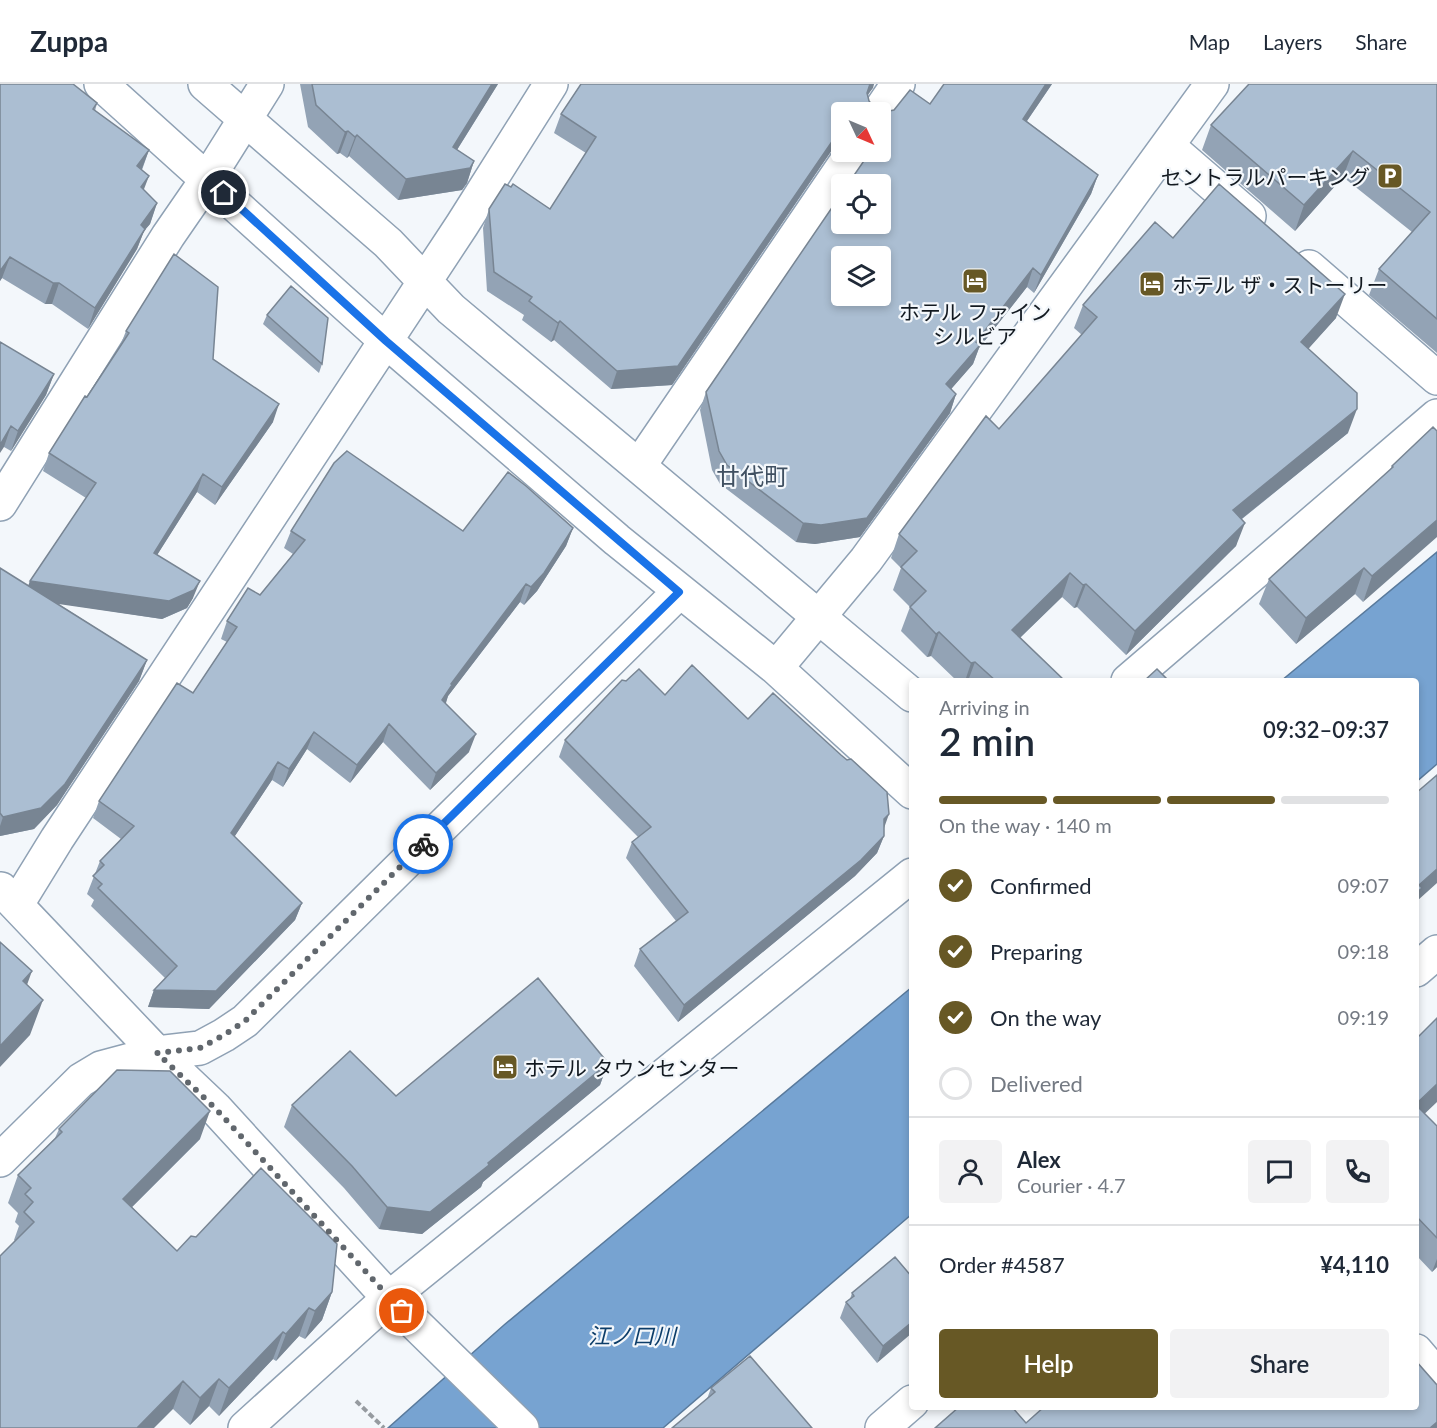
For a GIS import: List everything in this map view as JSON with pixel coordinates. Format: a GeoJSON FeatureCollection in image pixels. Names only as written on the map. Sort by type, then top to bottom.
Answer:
{"type":"FeatureCollection","features":[{"type":"Feature","properties":{"kind":"street"},"geometry":{"type":"LineString","coordinates":[[101,84],[208,178],[386,341],[679,592],[776,668],[909,789]]}},
{"type":"Feature","properties":{"kind":"street"},"geometry":{"type":"LineString","coordinates":[[205,84],[388,243],[426,280],[451,309],[909,692]]}},
{"type":"Feature","properties":{"kind":"street"},"geometry":{"type":"LineString","coordinates":[[0,504],[168,236],[208,178],[267,84]]}},
{"type":"Feature","properties":{"kind":"street"},"geometry":{"type":"LineString","coordinates":[[522,1428],[389,1298],[215,1108],[157,1053],[8,896],[63,829],[426,280],[551,84]]}},
{"type":"Feature","properties":{"kind":"street"},"geometry":{"type":"LineString","coordinates":[[886,102],[898,84]]}},
{"type":"Feature","properties":{"kind":"street"},"geometry":{"type":"LineString","coordinates":[[776,668],[866,560],[1212,84]]}},
{"type":"Feature","properties":{"kind":"street"},"geometry":{"type":"LineString","coordinates":[[1168,146],[1437,378]]}},
{"type":"Feature","properties":{"kind":"street"},"geometry":{"type":"LineString","coordinates":[[639,466],[846,162]]}},
{"type":"Feature","properties":{"kind":"street"},"geometry":{"type":"LineString","coordinates":[[1131,678],[1437,416]]}},
{"type":"Feature","properties":{"kind":"street"},"geometry":{"type":"LineString","coordinates":[[0,1160],[81,1080],[101,1068],[157,1053],[200,1048],[245,1021],[679,592]]}},
{"type":"Feature","properties":{"kind":"street"},"geometry":{"type":"LineString","coordinates":[[245,1428],[389,1298],[909,877]]}},
{"type":"Feature","properties":{"kind":"street"},"geometry":{"type":"LineString","coordinates":[[1419,967],[1437,952]]}},
{"type":"Feature","properties":{"kind":"street"},"geometry":{"type":"LineString","coordinates":[[1419,1355],[1437,1376]]}},
{"type":"Feature","properties":{"kind":"street"},"geometry":{"type":"LineString","coordinates":[[882,1428],[909,1405]]}},
{"type":"Feature","properties":{"kind":"path"},"geometry":{"type":"LineString","coordinates":[[356,1401],[384,1428]]}},
{"type":"Feature","properties":{"kind":"water"},"geometry":{"type":"Polygon","coordinates":[[[1437,552],[1437,764],[1419,779],[1419,678],[1285,678],[1437,552]]]}},
{"type":"Feature","properties":{"kind":"water","name":"江ノ口川"},"geometry":{"type":"Polygon","coordinates":[[[909,989],[909,1217],[663,1428],[388,1428],[504,1325],[909,989]]]}},
{"type":"Feature","properties":{"kind":"building"},"geometry":{"type":"Polygon","coordinates":[[[0,84],[73,84],[97,103],[93,109],[149,150],[137,166],[149,176],[141,187],[157,203],[141,225],[145,229],[95,308],[59,283],[53,283],[10,257],[0,271],[0,84]]]}},
{"type":"Feature","properties":{"kind":"building"},"geometry":{"type":"Polygon","coordinates":[[[312,84],[492,84],[453,147],[474,161],[470,168],[406,179],[357,135],[355,137],[348,131],[345,132],[316,105],[312,84]]]}},
{"type":"Feature","properties":{"kind":"building"},"geometry":{"type":"Polygon","coordinates":[[[581,84],[870,84],[867,93],[870,102],[831,102],[831,143],[678,366],[617,371],[560,321],[558,323],[529,301],[532,297],[494,272],[489,209],[505,184],[511,187],[513,184],[550,209],[596,137],[561,114],[581,84]]]}},
{"type":"Feature","properties":{"kind":"building"},"geometry":{"type":"Polygon","coordinates":[[[944,84],[1046,84],[1023,119],[1098,175],[1041,275],[1033,268],[976,342],[980,345],[946,384],[956,394],[867,518],[821,525],[803,523],[727,465],[719,451],[706,392],[831,209],[831,234],[891,234],[891,174],[855,174],[863,162],[891,162],[891,111],[910,90],[930,104],[944,84]]]}},
{"type":"Feature","properties":{"kind":"building","name":"セントラルパーキング"},"geometry":{"type":"Polygon","coordinates":[[[1249,84],[1437,84],[1437,319],[1379,269],[1430,212],[1353,151],[1304,205],[1211,125],[1249,84]]]}},
{"type":"Feature","properties":{"kind":"building"},"geometry":{"type":"Polygon","coordinates":[[[1219,184],[1345,294],[1301,342],[1357,393],[1357,409],[1233,510],[1245,523],[1135,631],[1086,584],[1083,585],[1070,573],[1012,630],[1062,678],[993,678],[975,662],[971,663],[939,632],[936,634],[910,607],[926,591],[901,567],[917,551],[899,534],[986,416],[999,429],[1097,317],[1083,305],[1155,222],[1173,238],[1219,184]]]}},
{"type":"Feature","properties":{"kind":"building"},"geometry":{"type":"Polygon","coordinates":[[[174,254],[218,287],[213,359],[279,404],[222,487],[203,474],[154,553],[200,581],[194,590],[169,601],[30,581],[96,483],[49,453],[129,333],[126,331],[174,254]]]}},
{"type":"Feature","properties":{"kind":"building"},"geometry":{"type":"Polygon","coordinates":[[[291,286],[328,318],[322,364],[267,315],[291,286]]]}},
{"type":"Feature","properties":{"kind":"building"},"geometry":{"type":"Polygon","coordinates":[[[0,342],[54,374],[18,431],[11,426],[0,445],[0,342]]]}},
{"type":"Feature","properties":{"kind":"building"},"geometry":{"type":"Polygon","coordinates":[[[1433,427],[1437,431],[1437,520],[1372,576],[1364,568],[1306,618],[1269,579],[1393,467],[1433,427]]]}},
{"type":"Feature","properties":{"kind":"building"},"geometry":{"type":"Polygon","coordinates":[[[347,451],[463,531],[508,472],[573,528],[544,573],[531,587],[526,584],[451,684],[442,700],[476,734],[436,773],[389,724],[357,765],[314,732],[289,769],[278,762],[231,833],[302,903],[216,991],[154,990],[177,966],[98,888],[102,884],[93,876],[104,865],[100,861],[134,826],[99,801],[177,683],[193,693],[237,627],[227,621],[248,588],[260,595],[305,540],[291,531],[334,463],[347,451]]]}},
{"type":"Feature","properties":{"kind":"building"},"geometry":{"type":"Polygon","coordinates":[[[0,568],[147,660],[65,784],[41,808],[3,817],[0,813],[0,568]]]}},
{"type":"Feature","properties":{"kind":"building"},"geometry":{"type":"Polygon","coordinates":[[[692,665],[748,719],[773,693],[841,755],[847,760],[851,759],[887,792],[889,814],[884,819],[884,836],[861,860],[684,1005],[640,949],[688,912],[632,842],[651,827],[565,740],[622,680],[626,681],[639,669],[665,695],[692,665]]]}},
{"type":"Feature","properties":{"kind":"building"},"geometry":{"type":"Polygon","coordinates":[[[1157,669],[1166,678],[1147,678],[1157,669]]]}},
{"type":"Feature","properties":{"kind":"building"},"geometry":{"type":"Polygon","coordinates":[[[1437,775],[1437,869],[1419,885],[1419,790],[1437,775]]]}},
{"type":"Feature","properties":{"kind":"building"},"geometry":{"type":"Polygon","coordinates":[[[0,942],[32,971],[23,981],[43,1000],[0,1046],[0,942]]]}},
{"type":"Feature","properties":{"kind":"building"},"geometry":{"type":"Polygon","coordinates":[[[538,978],[608,1063],[488,1163],[489,1165],[430,1212],[387,1207],[352,1166],[292,1105],[350,1051],[396,1096],[538,978]]]}},
{"type":"Feature","properties":{"kind":"building"},"geometry":{"type":"Polygon","coordinates":[[[1437,1018],[1437,1084],[1419,1101],[1419,1036],[1437,1018]]]}},
{"type":"Feature","properties":{"kind":"building"},"geometry":{"type":"Polygon","coordinates":[[[117,1070],[170,1071],[210,1111],[123,1199],[177,1251],[191,1236],[196,1237],[261,1168],[337,1244],[332,1292],[315,1311],[309,1308],[286,1334],[283,1332],[229,1388],[219,1379],[200,1398],[183,1381],[137,1428],[0,1428],[0,1256],[34,1222],[24,1212],[33,1202],[25,1194],[31,1188],[18,1175],[62,1132],[59,1129],[117,1070]]]}},
{"type":"Feature","properties":{"kind":"building"},"geometry":{"type":"Polygon","coordinates":[[[1419,1108],[1437,1126],[1437,1238],[1419,1219],[1419,1108]]]}},
{"type":"Feature","properties":{"kind":"building"},"geometry":{"type":"Polygon","coordinates":[[[895,1257],[909,1273],[909,1324],[883,1346],[846,1302],[854,1296],[852,1293],[895,1257]]]}},
{"type":"Feature","properties":{"kind":"building"},"geometry":{"type":"Polygon","coordinates":[[[750,1356],[812,1428],[672,1428],[715,1392],[711,1388],[750,1356]]]}},
{"type":"Feature","properties":{"kind":"building"},"geometry":{"type":"Polygon","coordinates":[[[1419,1364],[1437,1385],[1437,1422],[1430,1428],[935,1428],[956,1410],[1015,1410],[1026,1423],[1041,1410],[1419,1410],[1419,1364]]]}},
{"type":"Feature","properties":{"kind":"way so far"},"geometry":{"type":"LineString","coordinates":[[402,1311],[215,1108],[157,1053],[200,1048],[245,1021],[423,844]]}},
{"type":"Feature","properties":{"kind":"place","name":"セントラルパーキング"},"geometry":{"type":"Point","coordinates":[1390,176]}},
{"type":"Feature","properties":{"kind":"place","name":"ホテル ファイン シルビア"},"geometry":{"type":"Point","coordinates":[975,281]}},
{"type":"Feature","properties":{"kind":"place","name":"ホテル ザ・ストーリー"},"geometry":{"type":"Point","coordinates":[1152,284]}},
{"type":"Feature","properties":{"kind":"place","name":"ホテル タウンセンター"},"geometry":{"type":"Point","coordinates":[505,1067]}},
{"type":"Feature","properties":{"kind":"district","name":"廿代町"},"geometry":{"type":"Point","coordinates":[752,475]}},
{"type":"Feature","properties":{"kind":"route"},"geometry":{"type":"LineString","coordinates":[[224,193],[386,341],[679,592],[423,844]]}}]}
